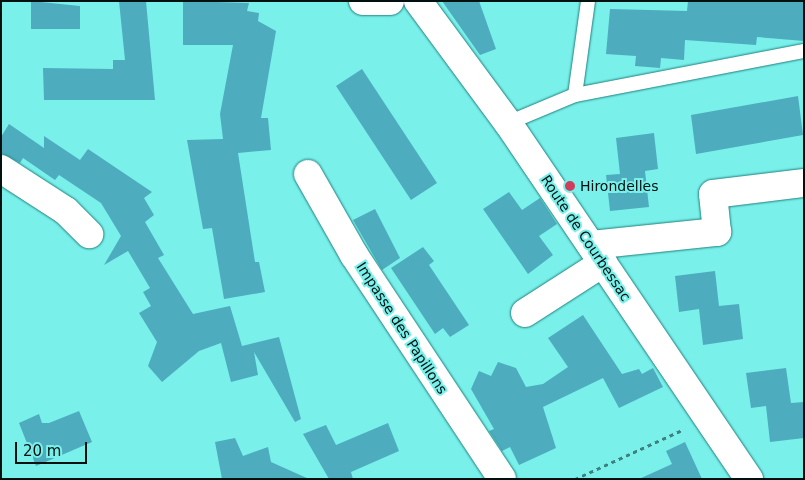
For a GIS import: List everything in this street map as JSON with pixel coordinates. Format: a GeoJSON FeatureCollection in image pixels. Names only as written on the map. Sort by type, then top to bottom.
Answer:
{"type":"FeatureCollection","features":[{"type":"Feature","properties":{"kind":"street"},"geometry":{"type":"LineString","coordinates":[[362,1],[390,1]]}},
{"type":"Feature","properties":{"kind":"street","name":"Route de Courbessac"},"geometry":{"type":"LineString","coordinates":[[418,1],[508,122],[749,479]]}},
{"type":"Feature","properties":{"kind":"street"},"geometry":{"type":"LineString","coordinates":[[1,169],[66,211],[89,234]]}},
{"type":"Feature","properties":{"kind":"street","name":"Impasse des Papillons"},"geometry":{"type":"LineString","coordinates":[[308,174],[354,255],[502,479]]}},
{"type":"Feature","properties":{"kind":"street"},"geometry":{"type":"LineString","coordinates":[[525,313],[597,254],[717,232],[713,194],[804,183]]}},
{"type":"Feature","properties":{"kind":"lane"},"geometry":{"type":"LineString","coordinates":[[575,95],[588,1]]}},
{"type":"Feature","properties":{"kind":"lane"},"geometry":{"type":"LineString","coordinates":[[508,122],[575,95],[804,51]]}},
{"type":"Feature","properties":{"kind":"path"},"geometry":{"type":"LineString","coordinates":[[575,479],[708,418]]}},
{"type":"Feature","properties":{"kind":"building"},"geometry":{"type":"Polygon","coordinates":[[[31,1],[80,6],[80,29],[31,29],[31,1]]]}},
{"type":"Feature","properties":{"kind":"building"},"geometry":{"type":"Polygon","coordinates":[[[119,1],[146,1],[155,100],[44,100],[43,68],[113,69],[113,60],[125,60],[119,1]]]}},
{"type":"Feature","properties":{"kind":"building"},"geometry":{"type":"Polygon","coordinates":[[[183,1],[249,3],[247,11],[259,13],[258,21],[276,31],[261,118],[268,118],[271,150],[238,153],[255,262],[259,262],[265,292],[224,299],[212,228],[203,229],[187,140],[223,139],[220,114],[233,45],[183,45],[183,1]]]}},
{"type":"Feature","properties":{"kind":"building"},"geometry":{"type":"Polygon","coordinates":[[[442,1],[479,1],[496,49],[480,55],[442,1]]]}},
{"type":"Feature","properties":{"kind":"building"},"geometry":{"type":"Polygon","coordinates":[[[688,1],[804,1],[804,41],[757,37],[756,45],[685,40],[684,60],[661,58],[660,68],[635,66],[636,56],[606,54],[610,9],[687,11],[688,1]]]}},
{"type":"Feature","properties":{"kind":"building"},"geometry":{"type":"Polygon","coordinates":[[[362,69],[437,183],[411,200],[336,86],[362,69]]]}},
{"type":"Feature","properties":{"kind":"building"},"geometry":{"type":"Polygon","coordinates":[[[798,96],[803,135],[696,154],[691,115],[798,96]]]}},
{"type":"Feature","properties":{"kind":"building"},"geometry":{"type":"Polygon","coordinates":[[[9,124],[44,148],[44,136],[80,160],[88,149],[152,192],[144,198],[154,215],[145,222],[164,255],[158,258],[193,314],[230,306],[242,346],[279,337],[301,419],[295,422],[254,352],[258,375],[231,382],[221,343],[199,351],[162,382],[148,366],[157,342],[139,313],[151,306],[143,292],[150,288],[128,251],[104,265],[121,236],[101,203],[59,175],[55,180],[23,158],[20,163],[1,153],[1,137],[9,124]]]}},
{"type":"Feature","properties":{"kind":"building"},"geometry":{"type":"Polygon","coordinates":[[[654,133],[658,169],[645,171],[649,207],[610,211],[606,175],[620,174],[616,138],[654,133]]]}},
{"type":"Feature","properties":{"kind":"building"},"geometry":{"type":"Polygon","coordinates":[[[509,192],[522,210],[540,198],[557,224],[539,236],[553,255],[528,274],[483,209],[509,192]]]}},
{"type":"Feature","properties":{"kind":"building"},"geometry":{"type":"Polygon","coordinates":[[[375,209],[400,258],[382,270],[353,220],[375,209]]]}},
{"type":"Feature","properties":{"kind":"building"},"geometry":{"type":"Polygon","coordinates":[[[423,247],[434,261],[429,265],[469,325],[450,337],[443,328],[435,334],[391,268],[423,247]]]}},
{"type":"Feature","properties":{"kind":"building"},"geometry":{"type":"Polygon","coordinates":[[[715,271],[719,306],[739,304],[743,339],[703,345],[699,309],[679,312],[675,276],[715,271]]]}},
{"type":"Feature","properties":{"kind":"building"},"geometry":{"type":"Polygon","coordinates":[[[583,315],[622,374],[639,369],[642,374],[653,368],[663,387],[619,408],[603,378],[543,407],[556,448],[519,465],[510,447],[502,451],[489,431],[494,429],[471,389],[479,371],[491,376],[498,362],[516,368],[526,387],[543,384],[568,367],[548,338],[583,315]]]}},
{"type":"Feature","properties":{"kind":"building"},"geometry":{"type":"Polygon","coordinates":[[[786,368],[791,403],[804,402],[804,438],[770,442],[766,406],[751,408],[746,373],[786,368]]]}},
{"type":"Feature","properties":{"kind":"building"},"geometry":{"type":"Polygon","coordinates":[[[79,411],[92,442],[36,466],[19,423],[39,414],[42,423],[49,423],[79,411]]]}},
{"type":"Feature","properties":{"kind":"building"},"geometry":{"type":"Polygon","coordinates":[[[388,423],[399,451],[351,472],[353,479],[329,479],[303,434],[326,425],[336,445],[388,423]]]}},
{"type":"Feature","properties":{"kind":"building"},"geometry":{"type":"Polygon","coordinates":[[[235,438],[243,456],[268,447],[271,462],[309,479],[222,479],[215,442],[235,438]]]}},
{"type":"Feature","properties":{"kind":"building"},"geometry":{"type":"Polygon","coordinates":[[[685,442],[702,479],[639,479],[672,464],[666,451],[685,442]]]}},
{"type":"Feature","properties":{"kind":"place","name":"Hirondelles"},"geometry":{"type":"Point","coordinates":[570,186]}}]}
